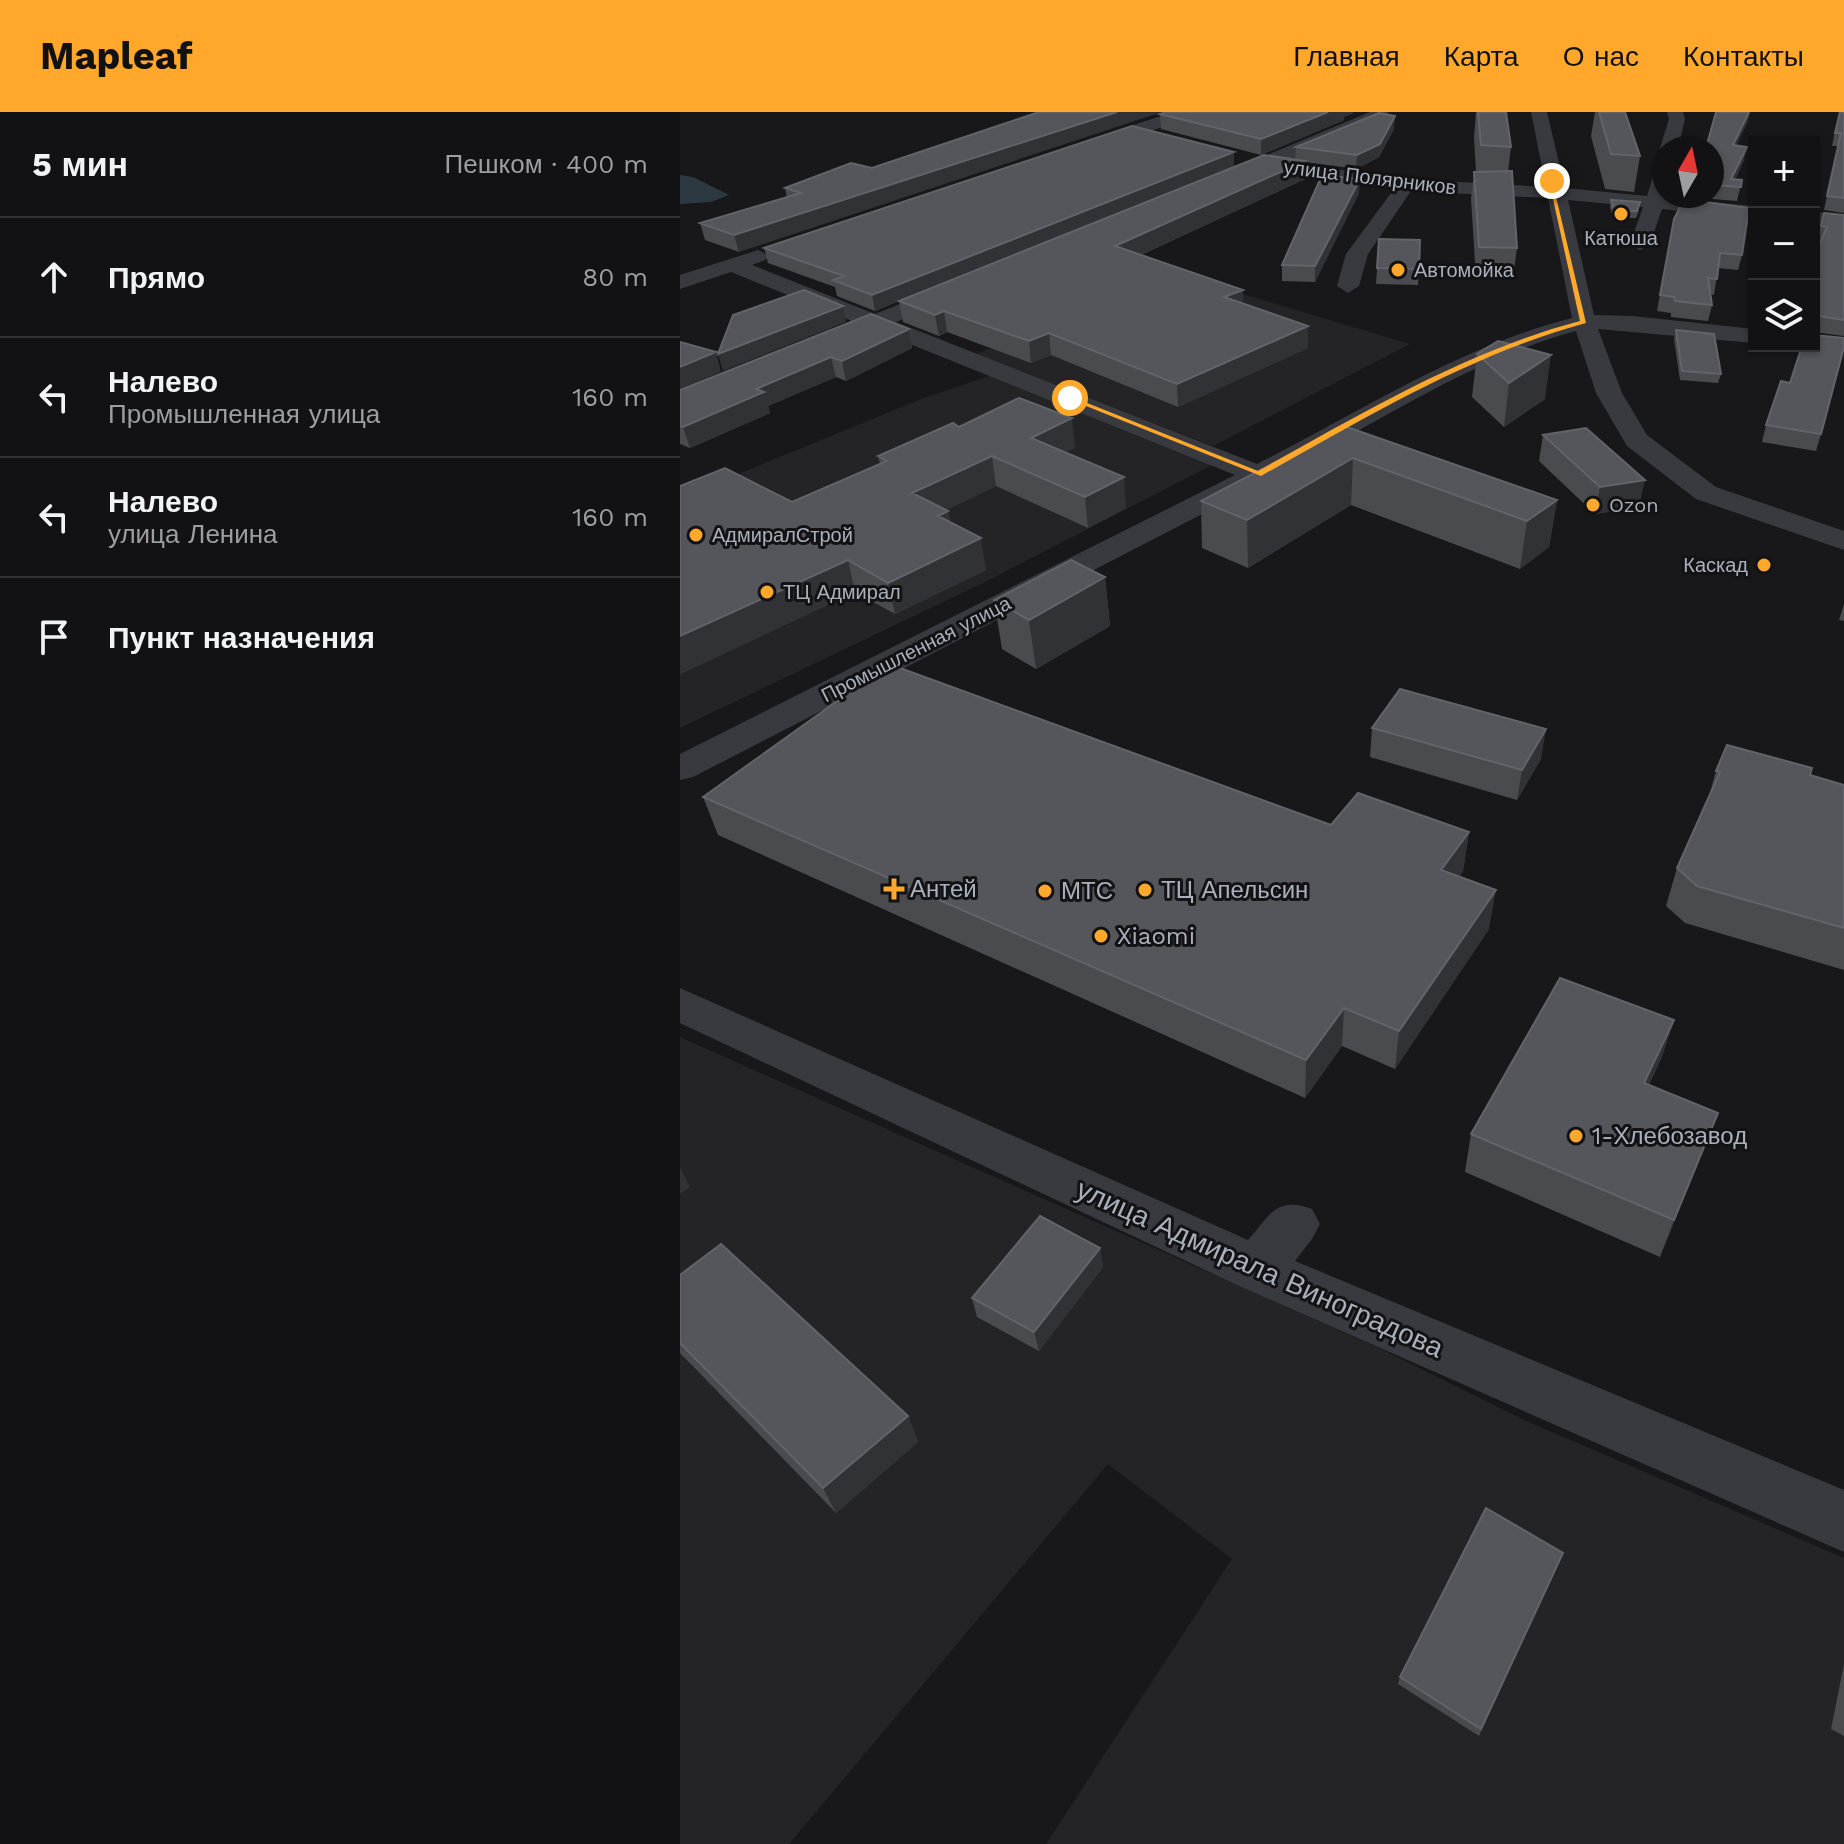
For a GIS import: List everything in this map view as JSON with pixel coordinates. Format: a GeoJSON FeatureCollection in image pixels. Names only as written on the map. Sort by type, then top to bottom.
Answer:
{"type":"FeatureCollection","features":[{"type":"Feature","properties":{"kind":"street"},"geometry":{"type":"LineString","coordinates":[[1059,156],[1189,112]]}},
{"type":"Feature","properties":{"kind":"street"},"geometry":{"type":"LineString","coordinates":[[1204,188],[1370,120],[1381,112]]}},
{"type":"Feature","properties":{"kind":"street"},"geometry":{"type":"LineString","coordinates":[[1539,112],[1584,322],[1609,393],[1637,440],[1706,493],[1844,541]]}},
{"type":"Feature","properties":{"kind":"street"},"geometry":{"type":"LineString","coordinates":[[1672,136],[1677,119],[1675,112]]}},
{"type":"Feature","properties":{"kind":"street"},"geometry":{"type":"LineString","coordinates":[[1133,131],[1162,138]]}},
{"type":"Feature","properties":{"kind":"street","name":"улица Полярников"},"geometry":{"type":"LineString","coordinates":[[1234,157],[1406,185],[1555,193],[1652,203]]}},
{"type":"Feature","properties":{"kind":"street"},"geometry":{"type":"LineString","coordinates":[[1348,286],[1357,254],[1406,185]]}},
{"type":"Feature","properties":{"kind":"street"},"geometry":{"type":"LineString","coordinates":[[1640,244],[1652,208]]}},
{"type":"Feature","properties":{"kind":"street","name":"улица Полярников"},"geometry":{"type":"LineString","coordinates":[[1710,208],[1748,211]]}},
{"type":"Feature","properties":{"kind":"street"},"geometry":{"type":"LineString","coordinates":[[1820,219],[1844,221]]}},
{"type":"Feature","properties":{"kind":"street"},"geometry":{"type":"LineString","coordinates":[[680,282],[777,250]]}},
{"type":"Feature","properties":{"kind":"street"},"geometry":{"type":"LineString","coordinates":[[732,265],[1258,474]]}},
{"type":"Feature","properties":{"kind":"street"},"geometry":{"type":"LineString","coordinates":[[807,349],[982,279]]}},
{"type":"Feature","properties":{"kind":"street","name":"Промышленная улица"},"geometry":{"type":"LineString","coordinates":[[680,769],[1258,474],[1391,400],[1534,335],[1584,322],[1633,323],[1748,335]]}},
{"type":"Feature","properties":{"kind":"street","name":"улица Адмирала Виноградова"},"geometry":{"type":"LineString","coordinates":[[680,1004],[1256,1269],[1844,1521]]}},
{"type":"Feature","properties":{"kind":"street"},"geometry":{"type":"LineString","coordinates":[[1256,1269],[1294,1224]]}},
{"type":"Feature","properties":{"kind":"shaded area"},"geometry":{"type":"Polygon","coordinates":[[[680,175],[693,177],[729,195],[711,202],[680,204],[680,175]]]}},
{"type":"Feature","properties":{"kind":"shaded area"},"geometry":{"type":"Polygon","coordinates":[[[1182,276],[1410,344],[1213,446],[976,354],[1182,276]]]}},
{"type":"Feature","properties":{"kind":"shaded area"},"geometry":{"type":"Polygon","coordinates":[[[995,374],[1212,465],[985,582],[680,728],[680,498],[921,399],[995,374]]]}},
{"type":"Feature","properties":{"kind":"shaded area"},"geometry":{"type":"Polygon","coordinates":[[[680,1037],[1381,1349],[1524,1420],[1844,1558],[1844,1844],[1046,1844],[1232,1559],[1108,1464],[789,1844],[680,1844],[680,1037]]]}},
{"type":"Feature","properties":{"kind":"building"},"geometry":{"type":"Polygon","coordinates":[[[1039,112],[1117,112],[734,235],[700,223],[801,193],[785,188],[851,163],[872,168],[1039,112]]]}},
{"type":"Feature","properties":{"kind":"building"},"geometry":{"type":"Polygon","coordinates":[[[1328,112],[1261,139],[1160,114],[1328,112]]]}},
{"type":"Feature","properties":{"kind":"building"},"geometry":{"type":"Polygon","coordinates":[[[1478,112],[1506,112],[1511,147],[1481,145],[1478,112]]]}},
{"type":"Feature","properties":{"kind":"building"},"geometry":{"type":"Polygon","coordinates":[[[1599,112],[1625,112],[1640,156],[1611,154],[1599,112]]]}},
{"type":"Feature","properties":{"kind":"building"},"geometry":{"type":"Polygon","coordinates":[[[1716,112],[1749,112],[1733,145],[1747,147],[1731,179],[1742,180],[1741,187],[1724,186],[1724,136],[1709,136],[1716,112]]]}},
{"type":"Feature","properties":{"kind":"building"},"geometry":{"type":"Polygon","coordinates":[[[1840,112],[1844,112],[1844,198],[1827,196],[1841,133],[1835,133],[1840,112]]]}},
{"type":"Feature","properties":{"kind":"building"},"geometry":{"type":"Polygon","coordinates":[[[1379,113],[1395,116],[1380,144],[1357,155],[1296,147],[1379,113]]]}},
{"type":"Feature","properties":{"kind":"building"},"geometry":{"type":"Polygon","coordinates":[[[1132,126],[1234,152],[872,295],[833,280],[844,276],[764,248],[1132,126]]]}},
{"type":"Feature","properties":{"kind":"building"},"geometry":{"type":"Polygon","coordinates":[[[1264,155],[1305,161],[1115,246],[1243,290],[1224,297],[1308,326],[1177,384],[1049,333],[1029,341],[944,311],[935,315],[899,301],[1264,155]]]}},
{"type":"Feature","properties":{"kind":"building"},"geometry":{"type":"Polygon","coordinates":[[[1512,171],[1517,248],[1479,247],[1474,172],[1512,171]]]}},
{"type":"Feature","properties":{"kind":"building"},"geometry":{"type":"Polygon","coordinates":[[[1322,175],[1360,179],[1315,266],[1282,265],[1322,175]]]}},
{"type":"Feature","properties":{"kind":"building"},"geometry":{"type":"Polygon","coordinates":[[[1611,200],[1640,202],[1637,211],[1614,210],[1611,200]]]}},
{"type":"Feature","properties":{"kind":"building"},"geometry":{"type":"Polygon","coordinates":[[[1724,205],[1748,208],[1742,255],[1720,253],[1717,279],[1708,278],[1712,305],[1675,301],[1674,297],[1660,295],[1674,219],[1680,208],[1724,208],[1724,205]]]}},
{"type":"Feature","properties":{"kind":"building"},"geometry":{"type":"Polygon","coordinates":[[[1824,213],[1844,215],[1844,320],[1820,316],[1820,243],[1827,227],[1821,226],[1824,213]]]}},
{"type":"Feature","properties":{"kind":"building"},"geometry":{"type":"Polygon","coordinates":[[[1379,239],[1420,240],[1419,269],[1377,268],[1379,239]]]}},
{"type":"Feature","properties":{"kind":"building"},"geometry":{"type":"Polygon","coordinates":[[[804,290],[843,306],[718,354],[733,315],[804,290]]]}},
{"type":"Feature","properties":{"kind":"building"},"geometry":{"type":"Polygon","coordinates":[[[871,314],[909,329],[842,361],[831,357],[756,389],[764,392],[680,426],[680,390],[871,314]]]}},
{"type":"Feature","properties":{"kind":"building"},"geometry":{"type":"Polygon","coordinates":[[[1676,330],[1714,334],[1721,374],[1682,371],[1676,330]]]}},
{"type":"Feature","properties":{"kind":"building"},"geometry":{"type":"Polygon","coordinates":[[[1820,336],[1844,338],[1821,434],[1766,425],[1781,381],[1790,383],[1800,352],[1820,352],[1820,336]]]}},
{"type":"Feature","properties":{"kind":"building"},"geometry":{"type":"Polygon","coordinates":[[[1498,341],[1551,355],[1509,383],[1477,354],[1498,341]]]}},
{"type":"Feature","properties":{"kind":"building"},"geometry":{"type":"Polygon","coordinates":[[[680,342],[716,352],[680,367],[680,342]]]}},
{"type":"Feature","properties":{"kind":"building"},"geometry":{"type":"Polygon","coordinates":[[[1019,398],[1072,418],[1031,438],[1124,477],[1085,497],[992,456],[912,493],[948,511],[938,516],[981,538],[888,583],[848,560],[680,636],[680,486],[725,468],[792,502],[887,461],[878,456],[953,423],[959,427],[1019,398]]]}},
{"type":"Feature","properties":{"kind":"building"},"geometry":{"type":"Polygon","coordinates":[[[1344,426],[1557,500],[1527,521],[1353,458],[1247,520],[1201,501],[1344,426]]]}},
{"type":"Feature","properties":{"kind":"building"},"geometry":{"type":"Polygon","coordinates":[[[1586,428],[1645,480],[1600,487],[1543,435],[1586,428]]]}},
{"type":"Feature","properties":{"kind":"building"},"geometry":{"type":"Polygon","coordinates":[[[1071,560],[1105,577],[1029,620],[994,600],[1071,560]]]}},
{"type":"Feature","properties":{"kind":"building","name":"ТЦ Апельсин"},"geometry":{"type":"Polygon","coordinates":[[[889,664],[1331,825],[1358,793],[1469,832],[1441,870],[1496,890],[1399,1031],[1344,1008],[1306,1060],[703,797],[889,664]]]}},
{"type":"Feature","properties":{"kind":"building"},"geometry":{"type":"Polygon","coordinates":[[[1400,689],[1546,729],[1522,770],[1372,728],[1400,689]]]}},
{"type":"Feature","properties":{"kind":"building"},"geometry":{"type":"Polygon","coordinates":[[[1727,745],[1812,768],[1810,775],[1844,785],[1844,928],[1697,886],[1677,868],[1720,772],[1716,771],[1727,745]]]}},
{"type":"Feature","properties":{"kind":"building","name":"1-Хлебозавод"},"geometry":{"type":"Polygon","coordinates":[[[1560,978],[1674,1020],[1644,1083],[1718,1113],[1674,1220],[1471,1134],[1560,978]]]}},
{"type":"Feature","properties":{"kind":"building"},"geometry":{"type":"Polygon","coordinates":[[[1040,1216],[1100,1248],[1034,1332],[972,1298],[1040,1216]]]}},
{"type":"Feature","properties":{"kind":"building"},"geometry":{"type":"Polygon","coordinates":[[[721,1244],[908,1416],[823,1488],[680,1343],[680,1275],[721,1244]]]}},
{"type":"Feature","properties":{"kind":"building"},"geometry":{"type":"Polygon","coordinates":[[[1486,1508],[1563,1553],[1481,1729],[1400,1677],[1486,1508]]]}},
{"type":"Feature","properties":{"kind":"place","name":"Катюша"},"geometry":{"type":"Point","coordinates":[1621,214]}},
{"type":"Feature","properties":{"kind":"place","name":"Автомойка"},"geometry":{"type":"Point","coordinates":[1398,270]}},
{"type":"Feature","properties":{"kind":"place","name":"Ozon"},"geometry":{"type":"Point","coordinates":[1593,505]}},
{"type":"Feature","properties":{"kind":"place","name":"АдмиралСтрой"},"geometry":{"type":"Point","coordinates":[696,535]}},
{"type":"Feature","properties":{"kind":"place","name":"Каскад"},"geometry":{"type":"Point","coordinates":[1764,565]}},
{"type":"Feature","properties":{"kind":"place","name":"ТЦ Адмирал"},"geometry":{"type":"Point","coordinates":[767,592]}},
{"type":"Feature","properties":{"kind":"place","name":"Антей"},"geometry":{"type":"Point","coordinates":[894,889]}},
{"type":"Feature","properties":{"kind":"place","name":"ТЦ Апельсин"},"geometry":{"type":"Point","coordinates":[1145,890]}},
{"type":"Feature","properties":{"kind":"place","name":"МТС"},"geometry":{"type":"Point","coordinates":[1045,891]}},
{"type":"Feature","properties":{"kind":"place","name":"Xiaomi"},"geometry":{"type":"Point","coordinates":[1101,936]}},
{"type":"Feature","properties":{"kind":"place","name":"1-Хлебозавод"},"geometry":{"type":"Point","coordinates":[1576,1136]}},
{"type":"Feature","properties":{"kind":"route"},"geometry":{"type":"LineString","coordinates":[[1070,398],[1258,474],[1391,400],[1534,335],[1584,322],[1552,181]]}}]}
